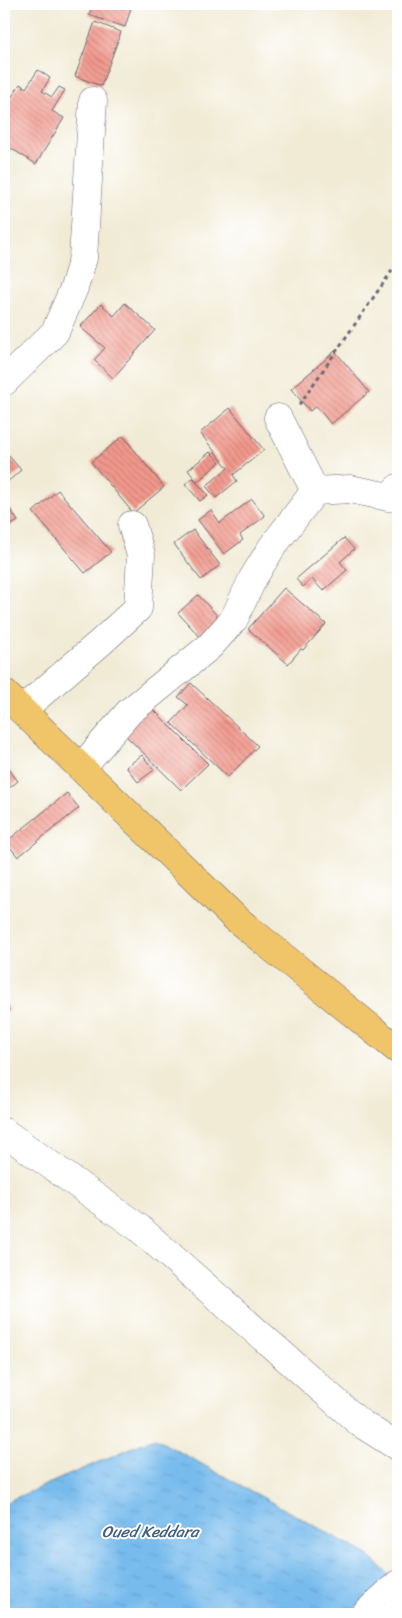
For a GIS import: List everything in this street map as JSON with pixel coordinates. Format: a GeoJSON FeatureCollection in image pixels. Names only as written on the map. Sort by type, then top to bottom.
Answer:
{"type":"FeatureCollection","features":[{"type":"Feature","properties":{"kind":"main road"},"geometry":{"type":"LineString","coordinates":[[13,701],[234,917],[398,1050]]}},
{"type":"Feature","properties":{"kind":"street"},"geometry":{"type":"LineString","coordinates":[[4,382],[55,332],[74,288],[84,258],[93,101]]}},
{"type":"Feature","properties":{"kind":"street"},"geometry":{"type":"LineString","coordinates":[[278,418],[314,491]]}},
{"type":"Feature","properties":{"kind":"street"},"geometry":{"type":"LineString","coordinates":[[81,768],[129,712],[210,646],[234,619],[253,578],[272,547],[314,491],[350,489],[389,497],[398,488]]}},
{"type":"Feature","properties":{"kind":"street"},"geometry":{"type":"LineString","coordinates":[[13,701],[101,642],[138,608],[141,555],[132,525]]}},
{"type":"Feature","properties":{"kind":"street"},"geometry":{"type":"LineString","coordinates":[[4,1132],[140,1228],[360,1423],[398,1447]]}},
{"type":"Feature","properties":{"kind":"street"},"geometry":{"type":"LineString","coordinates":[[365,1614],[398,1584]]}},
{"type":"Feature","properties":{"kind":"path"},"geometry":{"type":"LineString","coordinates":[[278,418],[297,408],[398,262]]}},
{"type":"Feature","properties":{"kind":"water","name":"Oued Keddara"},"geometry":{"type":"Polygon","coordinates":[[[154,1438],[368,1555],[398,1583],[398,1614],[4,1614],[4,1503],[154,1438]]]}},
{"type":"Feature","properties":{"kind":"building"},"geometry":{"type":"Polygon","coordinates":[[[93,4],[118,4],[131,8],[125,27],[89,15],[93,4]]]}},
{"type":"Feature","properties":{"kind":"building"},"geometry":{"type":"Polygon","coordinates":[[[95,22],[121,32],[101,86],[75,76],[95,22]]]}},
{"type":"Feature","properties":{"kind":"building"},"geometry":{"type":"Polygon","coordinates":[[[38,70],[50,78],[42,91],[52,97],[59,87],[65,90],[52,111],[64,118],[36,164],[4,144],[4,132],[6,129],[4,128],[4,109],[20,84],[26,88],[38,70]]]}},
{"type":"Feature","properties":{"kind":"building"},"geometry":{"type":"Polygon","coordinates":[[[125,303],[155,330],[113,378],[94,360],[105,348],[80,327],[101,304],[114,316],[125,303]]]}},
{"type":"Feature","properties":{"kind":"building"},"geometry":{"type":"Polygon","coordinates":[[[335,351],[369,392],[331,424],[316,406],[310,411],[291,389],[335,351]]]}},
{"type":"Feature","properties":{"kind":"building"},"geometry":{"type":"Polygon","coordinates":[[[230,408],[264,450],[233,475],[237,481],[216,498],[206,486],[228,468],[200,433],[230,408]]]}},
{"type":"Feature","properties":{"kind":"building"},"geometry":{"type":"Polygon","coordinates":[[[123,436],[164,487],[133,513],[91,462],[123,436]]]}},
{"type":"Feature","properties":{"kind":"building"},"geometry":{"type":"Polygon","coordinates":[[[4,450],[21,470],[4,485],[4,450]]]}},
{"type":"Feature","properties":{"kind":"building"},"geometry":{"type":"Polygon","coordinates":[[[210,452],[220,462],[197,482],[188,470],[210,452]]]}},
{"type":"Feature","properties":{"kind":"building"},"geometry":{"type":"Polygon","coordinates":[[[193,478],[208,495],[200,501],[185,484],[193,478]]]}},
{"type":"Feature","properties":{"kind":"building"},"geometry":{"type":"Polygon","coordinates":[[[58,490],[111,552],[85,573],[33,512],[58,490]]]}},
{"type":"Feature","properties":{"kind":"building"},"geometry":{"type":"Polygon","coordinates":[[[252,499],[265,516],[240,535],[243,540],[224,554],[198,520],[211,510],[220,523],[252,499]]]}},
{"type":"Feature","properties":{"kind":"building"},"geometry":{"type":"Polygon","coordinates":[[[4,500],[18,521],[8,527],[4,520],[4,500]]]}},
{"type":"Feature","properties":{"kind":"building"},"geometry":{"type":"Polygon","coordinates":[[[193,530],[220,565],[201,580],[174,544],[193,530]]]}},
{"type":"Feature","properties":{"kind":"building"},"geometry":{"type":"Polygon","coordinates":[[[344,538],[354,549],[340,562],[347,570],[323,591],[312,579],[303,587],[296,579],[344,538]]]}},
{"type":"Feature","properties":{"kind":"building"},"geometry":{"type":"Polygon","coordinates":[[[284,588],[326,624],[288,664],[248,629],[284,588]]]}},
{"type":"Feature","properties":{"kind":"building"},"geometry":{"type":"Polygon","coordinates":[[[198,595],[222,621],[202,639],[178,613],[198,595]]]}},
{"type":"Feature","properties":{"kind":"building"},"geometry":{"type":"Polygon","coordinates":[[[191,683],[258,746],[228,777],[171,723],[188,705],[178,697],[191,683]]]}},
{"type":"Feature","properties":{"kind":"building"},"geometry":{"type":"Polygon","coordinates":[[[147,703],[208,764],[181,790],[120,730],[147,703]]]}},
{"type":"Feature","properties":{"kind":"building"},"geometry":{"type":"Polygon","coordinates":[[[142,755],[154,770],[138,782],[126,767],[142,755]]]}},
{"type":"Feature","properties":{"kind":"building"},"geometry":{"type":"Polygon","coordinates":[[[4,763],[18,781],[4,792],[4,763]]]}},
{"type":"Feature","properties":{"kind":"building"},"geometry":{"type":"Polygon","coordinates":[[[67,793],[79,808],[18,857],[6,842],[67,793]]]}},
{"type":"Feature","properties":{"kind":"building"},"geometry":{"type":"Polygon","coordinates":[[[4,997],[9,1011],[4,1013],[4,997]]]}}]}
